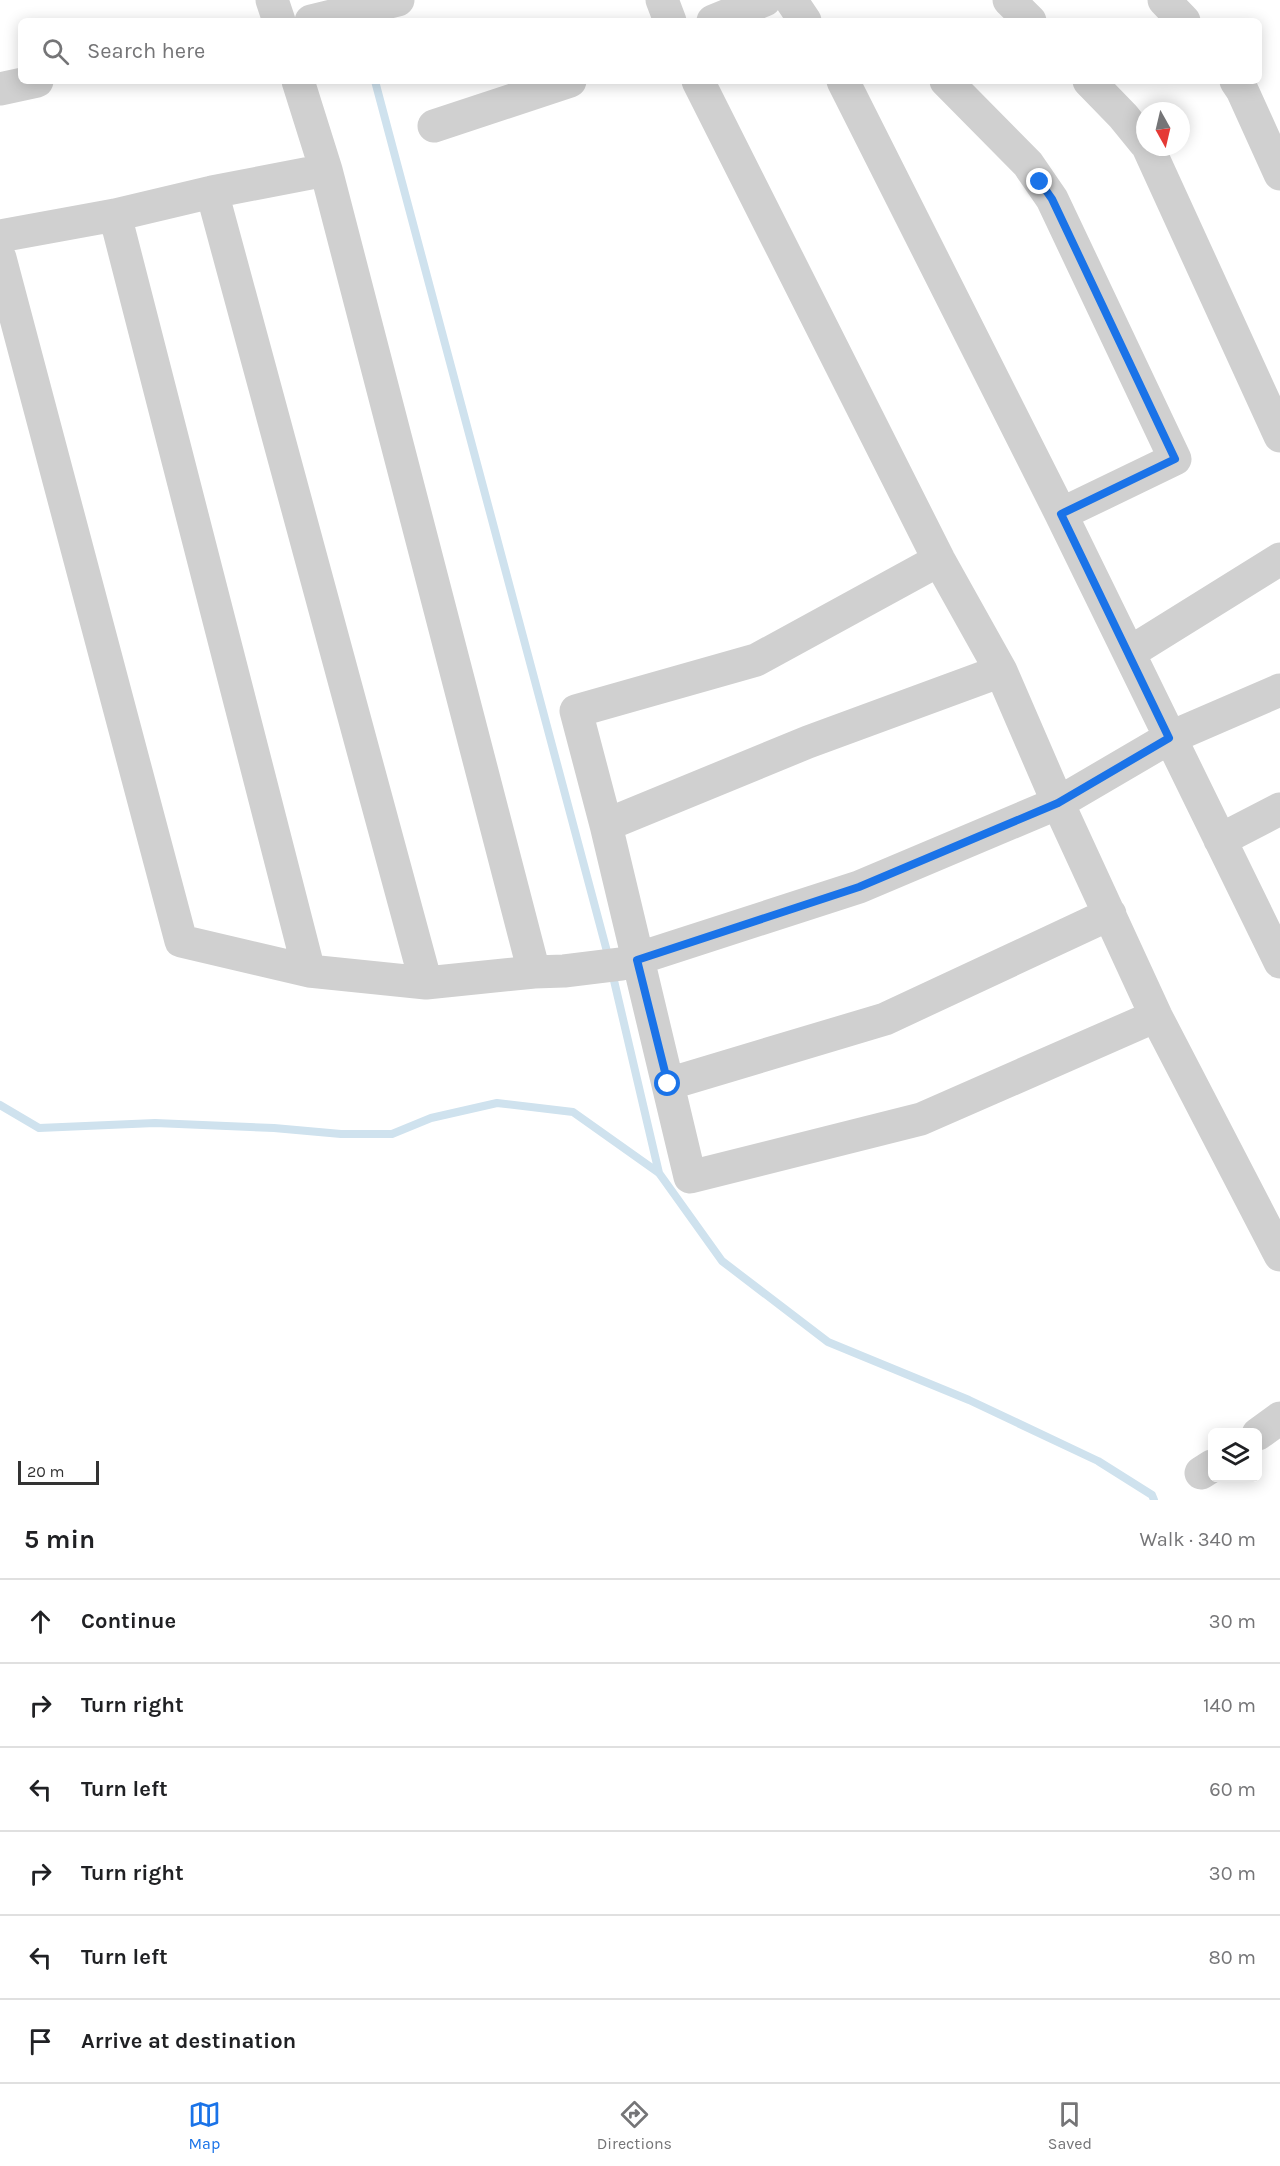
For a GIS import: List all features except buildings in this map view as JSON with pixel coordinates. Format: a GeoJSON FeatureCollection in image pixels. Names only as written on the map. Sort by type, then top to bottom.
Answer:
{"type":"FeatureCollection","features":[{"type":"Feature","properties":{"kind":"street"},"geometry":{"type":"LineString","coordinates":[[272,0],[278,18]]}},
{"type":"Feature","properties":{"kind":"street"},"geometry":{"type":"LineString","coordinates":[[662,0],[669,18]]}},
{"type":"Feature","properties":{"kind":"street"},"geometry":{"type":"LineString","coordinates":[[720,18],[765,0]]}},
{"type":"Feature","properties":{"kind":"street"},"geometry":{"type":"LineString","coordinates":[[791,0],[803,18]]}},
{"type":"Feature","properties":{"kind":"street"},"geometry":{"type":"LineString","coordinates":[[1009,0],[1027,18]]}},
{"type":"Feature","properties":{"kind":"street"},"geometry":{"type":"LineString","coordinates":[[1164,0],[1181,18]]}},
{"type":"Feature","properties":{"kind":"street"},"geometry":{"type":"LineString","coordinates":[[327,18],[396,1]]}},
{"type":"Feature","properties":{"kind":"street"},"geometry":{"type":"LineString","coordinates":[[0,89],[23,84]]}},
{"type":"Feature","properties":{"kind":"street"},"geometry":{"type":"LineString","coordinates":[[299,84],[326,170],[549,972]]}},
{"type":"Feature","properties":{"kind":"street"},"geometry":{"type":"LineString","coordinates":[[434,126],[561,84]]}},
{"type":"Feature","properties":{"kind":"street"},"geometry":{"type":"LineString","coordinates":[[700,84],[939,560],[1001,670],[1058,803],[1155,1016],[1280,1255]]}},
{"type":"Feature","properties":{"kind":"street"},"geometry":{"type":"LineString","coordinates":[[845,84],[1061,514],[1280,962]]}},
{"type":"Feature","properties":{"kind":"street"},"geometry":{"type":"LineString","coordinates":[[949,84],[1028,164],[1052,199],[1175,459],[1061,514]]}},
{"type":"Feature","properties":{"kind":"street"},"geometry":{"type":"LineString","coordinates":[[1092,84],[1136,132]]}},
{"type":"Feature","properties":{"kind":"street"},"geometry":{"type":"LineString","coordinates":[[1238,84],[1280,174]]}},
{"type":"Feature","properties":{"kind":"street"},"geometry":{"type":"LineString","coordinates":[[1152,156],[1280,436]]}},
{"type":"Feature","properties":{"kind":"street"},"geometry":{"type":"LineString","coordinates":[[0,236],[115,215],[212,192],[326,170]]}},
{"type":"Feature","properties":{"kind":"street"},"geometry":{"type":"LineString","coordinates":[[212,192],[426,983]]}},
{"type":"Feature","properties":{"kind":"street"},"geometry":{"type":"LineString","coordinates":[[115,215],[309,971]]}},
{"type":"Feature","properties":{"kind":"street"},"geometry":{"type":"LineString","coordinates":[[0,258],[181,941],[309,971],[426,983],[629,962],[859,887],[1058,803],[1169,738],[1280,690]]}},
{"type":"Feature","properties":{"kind":"street"},"geometry":{"type":"LineString","coordinates":[[1129,652],[1280,559]]}},
{"type":"Feature","properties":{"kind":"street"},"geometry":{"type":"LineString","coordinates":[[939,560],[756,660],[576,711],[606,825],[629,962],[668,1084],[690,1177],[921,1119],[1155,1016]]}},
{"type":"Feature","properties":{"kind":"street"},"geometry":{"type":"LineString","coordinates":[[606,825],[808,742],[1001,670]]}},
{"type":"Feature","properties":{"kind":"street"},"geometry":{"type":"LineString","coordinates":[[1220,840],[1280,809]]}},
{"type":"Feature","properties":{"kind":"street"},"geometry":{"type":"LineString","coordinates":[[668,1084],[885,1019],[1110,914]]}},
{"type":"Feature","properties":{"kind":"street"},"geometry":{"type":"LineString","coordinates":[[1262,1431],[1280,1418]]}},
{"type":"Feature","properties":{"kind":"waterway"},"geometry":{"type":"LineString","coordinates":[[376,84],[609,959]]}},
{"type":"Feature","properties":{"kind":"waterway"},"geometry":{"type":"LineString","coordinates":[[612,972],[659,1173]]}},
{"type":"Feature","properties":{"kind":"waterway"},"geometry":{"type":"LineString","coordinates":[[0,1105],[39,1128],[155,1123],[274,1128],[341,1134],[392,1134],[431,1118],[497,1103],[573,1112],[659,1173],[722,1261],[828,1342],[969,1400],[1098,1461],[1152,1495],[1154,1500]]}},
{"type":"Feature","properties":{"kind":"route"},"geometry":{"type":"LineString","coordinates":[[668,1084],[637,960],[859,887],[1058,803],[1169,738],[1061,514],[1175,459],[1052,199],[1040,182]]}}]}
